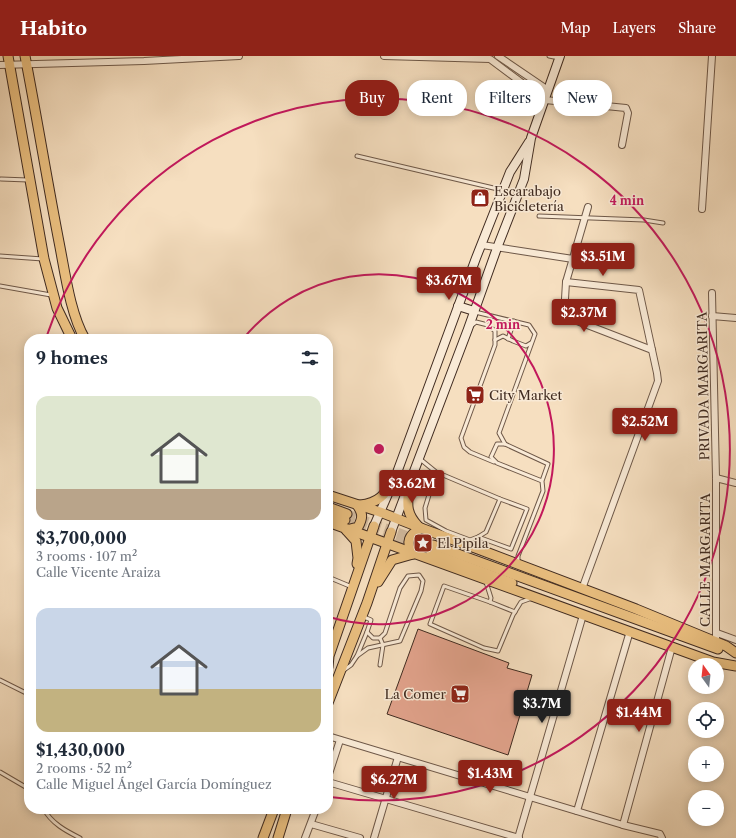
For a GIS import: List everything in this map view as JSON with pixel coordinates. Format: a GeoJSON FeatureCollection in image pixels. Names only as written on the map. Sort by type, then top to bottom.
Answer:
{"type":"FeatureCollection","features":[{"type":"Feature","properties":{"kind":"main road"},"geometry":{"type":"LineString","coordinates":[[545,100],[560,57]]}},
{"type":"Feature","properties":{"kind":"main road"},"geometry":{"type":"LineString","coordinates":[[26,60],[65,274],[72,303],[82,334]]}},
{"type":"Feature","properties":{"kind":"main road"},"geometry":{"type":"LineString","coordinates":[[6,62],[30,180],[44,259],[57,308],[70,334]]}},
{"type":"Feature","properties":{"kind":"main road"},"geometry":{"type":"LineString","coordinates":[[333,690],[367,603],[409,483],[468,329],[496,248],[524,179],[531,138],[539,116]]}},
{"type":"Feature","properties":{"kind":"main road"},"geometry":{"type":"LineString","coordinates":[[333,642],[374,526],[394,478],[510,172],[531,138]]}},
{"type":"Feature","properties":{"kind":"main road"},"geometry":{"type":"LineString","coordinates":[[458,306],[474,311]]}},
{"type":"Feature","properties":{"kind":"main road"},"geometry":{"type":"LineString","coordinates":[[357,505],[369,504],[384,496],[394,478]]}},
{"type":"Feature","properties":{"kind":"main road"},"geometry":{"type":"LineString","coordinates":[[409,483],[407,506],[411,518],[421,528]]}},
{"type":"Feature","properties":{"kind":"main road"},"geometry":{"type":"LineString","coordinates":[[333,497],[380,512],[716,638],[736,654]]}},
{"type":"Feature","properties":{"kind":"main road"},"geometry":{"type":"LineString","coordinates":[[333,516],[358,527],[362,520],[362,512],[357,505]]}},
{"type":"Feature","properties":{"kind":"main road"},"geometry":{"type":"LineString","coordinates":[[333,511],[370,538],[713,662],[736,665]]}},
{"type":"Feature","properties":{"kind":"main road"},"geometry":{"type":"LineString","coordinates":[[333,522],[346,521]]}},
{"type":"Feature","properties":{"kind":"main road"},"geometry":{"type":"LineString","coordinates":[[346,521],[356,541],[358,558],[352,587]]}},
{"type":"Feature","properties":{"kind":"main road"},"geometry":{"type":"LineString","coordinates":[[413,554],[409,547],[409,540],[412,533],[421,528]]}},
{"type":"Feature","properties":{"kind":"main road"},"geometry":{"type":"LineString","coordinates":[[736,654],[432,549],[736,665]]}},
{"type":"Feature","properties":{"kind":"main road"},"geometry":{"type":"LineString","coordinates":[[367,603],[392,560],[413,554]]}},
{"type":"Feature","properties":{"kind":"main road"},"geometry":{"type":"LineString","coordinates":[[263,838],[272,814]]}},
{"type":"Feature","properties":{"kind":"main road"},"geometry":{"type":"LineString","coordinates":[[278,838],[285,814]]}},
{"type":"Feature","properties":{"kind":"street"},"geometry":{"type":"LineString","coordinates":[[6,62],[26,60],[144,61],[239,56]]}},
{"type":"Feature","properties":{"kind":"street"},"geometry":{"type":"LineString","coordinates":[[384,56],[493,57],[521,80]]}},
{"type":"Feature","properties":{"kind":"street"},"geometry":{"type":"LineString","coordinates":[[498,56],[548,90]]}},
{"type":"Feature","properties":{"kind":"street"},"geometry":{"type":"LineString","coordinates":[[702,209],[712,57],[719,56]]}},
{"type":"Feature","properties":{"kind":"street"},"geometry":{"type":"LineString","coordinates":[[545,100],[626,108],[628,113],[622,145]]}},
{"type":"Feature","properties":{"kind":"street"},"geometry":{"type":"LineString","coordinates":[[588,207],[566,282],[564,316],[652,350]]}},
{"type":"Feature","properties":{"kind":"street"},"geometry":{"type":"LineString","coordinates":[[482,245],[573,259],[598,253],[625,254]]}},
{"type":"Feature","properties":{"kind":"street"},"geometry":{"type":"LineString","coordinates":[[566,282],[639,290],[658,381],[582,589]]}},
{"type":"Feature","properties":{"kind":"street","name":"PRIVADA MARGARITA"},"geometry":{"type":"LineString","coordinates":[[712,293],[716,478]]}},
{"type":"Feature","properties":{"kind":"street"},"geometry":{"type":"LineString","coordinates":[[712,316],[736,318]]}},
{"type":"Feature","properties":{"kind":"street"},"geometry":{"type":"LineString","coordinates":[[716,478],[736,482]]}},
{"type":"Feature","properties":{"kind":"street","name":"CALLE MARGARITA"},"geometry":{"type":"LineString","coordinates":[[716,478],[716,638]]}},
{"type":"Feature","properties":{"kind":"street"},"geometry":{"type":"LineString","coordinates":[[333,783],[518,838],[583,615]]}},
{"type":"Feature","properties":{"kind":"street"},"geometry":{"type":"LineString","coordinates":[[577,811],[630,631]]}},
{"type":"Feature","properties":{"kind":"street"},"geometry":{"type":"LineString","coordinates":[[716,638],[736,640]]}},
{"type":"Feature","properties":{"kind":"street"},"geometry":{"type":"LineString","coordinates":[[623,825],[672,647]]}},
{"type":"Feature","properties":{"kind":"street"},"geometry":{"type":"LineString","coordinates":[[333,738],[623,825],[660,834],[662,837]]}},
{"type":"Feature","properties":{"kind":"street"},"geometry":{"type":"LineString","coordinates":[[333,761],[340,740]]}},
{"type":"Feature","properties":{"kind":"street"},"geometry":{"type":"LineString","coordinates":[[374,838],[398,757]]}},
{"type":"Feature","properties":{"kind":"street"},"geometry":{"type":"LineString","coordinates":[[305,838],[314,814]]}},
{"type":"Feature","properties":{"kind":"street"},"geometry":{"type":"LineString","coordinates":[[311,824],[360,838]]}},
{"type":"Feature","properties":{"kind":"lane"},"geometry":{"type":"LineString","coordinates":[[549,56],[560,57]]}},
{"type":"Feature","properties":{"kind":"lane"},"geometry":{"type":"LineString","coordinates":[[357,156],[504,191]]}},
{"type":"Feature","properties":{"kind":"lane"},"geometry":{"type":"LineString","coordinates":[[2,179],[30,180]]}},
{"type":"Feature","properties":{"kind":"lane"},"geometry":{"type":"LineString","coordinates":[[539,216],[644,220],[663,223]]}},
{"type":"Feature","properties":{"kind":"lane"},"geometry":{"type":"LineString","coordinates":[[0,256],[44,259]]}},
{"type":"Feature","properties":{"kind":"lane"},"geometry":{"type":"LineString","coordinates":[[0,286],[53,295]]}},
{"type":"Feature","properties":{"kind":"lane"},"geometry":{"type":"LineString","coordinates":[[474,311],[529,325],[535,334],[499,433],[505,444]]}},
{"type":"Feature","properties":{"kind":"lane"},"geometry":{"type":"LineString","coordinates":[[508,339],[514,321]]}},
{"type":"Feature","properties":{"kind":"lane"},"geometry":{"type":"LineString","coordinates":[[468,329],[476,322],[488,325],[495,331],[495,345],[461,438],[464,447],[467,450],[542,481]]}},
{"type":"Feature","properties":{"kind":"lane"},"geometry":{"type":"LineString","coordinates":[[495,340],[503,336],[526,346],[532,343]]}},
{"type":"Feature","properties":{"kind":"lane"},"geometry":{"type":"LineString","coordinates":[[497,463],[491,457],[497,444],[505,444],[548,464],[542,481],[543,490],[518,556],[519,565]]}},
{"type":"Feature","properties":{"kind":"lane"},"geometry":{"type":"LineString","coordinates":[[419,458],[436,472],[527,509],[511,549],[478,537]]}},
{"type":"Feature","properties":{"kind":"lane"},"geometry":{"type":"LineString","coordinates":[[436,472],[425,508],[426,520],[446,531],[470,540],[478,537],[486,532],[500,499]]}},
{"type":"Feature","properties":{"kind":"lane"},"geometry":{"type":"LineString","coordinates":[[478,537],[476,544],[478,549]]}},
{"type":"Feature","properties":{"kind":"lane"},"geometry":{"type":"LineString","coordinates":[[357,656],[368,648],[400,640],[421,591],[423,581],[419,575],[408,576],[400,588],[385,633],[380,638],[374,638],[367,632]]}},
{"type":"Feature","properties":{"kind":"lane"},"geometry":{"type":"LineString","coordinates":[[333,579],[352,587]]}},
{"type":"Feature","properties":{"kind":"lane"},"geometry":{"type":"LineString","coordinates":[[486,580],[491,598],[490,602]]}},
{"type":"Feature","properties":{"kind":"lane"},"geometry":{"type":"LineString","coordinates":[[515,612],[444,586],[430,624],[484,648],[498,651],[515,612],[522,602],[535,597]]}},
{"type":"Feature","properties":{"kind":"lane"},"geometry":{"type":"LineString","coordinates":[[333,670],[340,673],[351,665],[357,656],[371,620],[362,616]]}},
{"type":"Feature","properties":{"kind":"lane"},"geometry":{"type":"LineString","coordinates":[[380,638],[383,645],[380,666]]}},
{"type":"Feature","properties":{"kind":"lane"},"geometry":{"type":"LineString","coordinates":[[0,680],[24,692]]}},
{"type":"Feature","properties":{"kind":"lane"},"geometry":{"type":"LineString","coordinates":[[0,772],[24,786]]}},
{"type":"Feature","properties":{"kind":"lane"},"geometry":{"type":"LineString","coordinates":[[46,814],[55,823],[80,838]]}},
{"type":"Feature","properties":{"kind":"green space"},"geometry":{"type":"Polygon","coordinates":[[[420,533],[432,536],[427,553],[414,549],[412,541],[420,533]]]}},
{"type":"Feature","properties":{"kind":"building","name":"La Comer"},"geometry":{"type":"Polygon","coordinates":[[[418,629],[509,663],[507,668],[532,675],[508,755],[387,714],[418,629]]]}},
{"type":"Feature","properties":{"kind":"tunnel"},"geometry":{"type":"LineString","coordinates":[[347,514],[433,545]]}},
{"type":"Feature","properties":{"kind":"tunnel"},"geometry":{"type":"LineString","coordinates":[[345,520],[431,553]]}},
{"type":"Feature","properties":{"kind":"place","name":"Escarabajo Bicicletería"},"geometry":{"type":"Point","coordinates":[480,198]}},
{"type":"Feature","properties":{"kind":"place","name":"City Market"},"geometry":{"type":"Point","coordinates":[475,395]}},
{"type":"Feature","properties":{"kind":"place","name":"El Pipila"},"geometry":{"type":"Point","coordinates":[423,543]}},
{"type":"Feature","properties":{"kind":"place","name":"La Comer"},"geometry":{"type":"Point","coordinates":[460,694]}}]}
